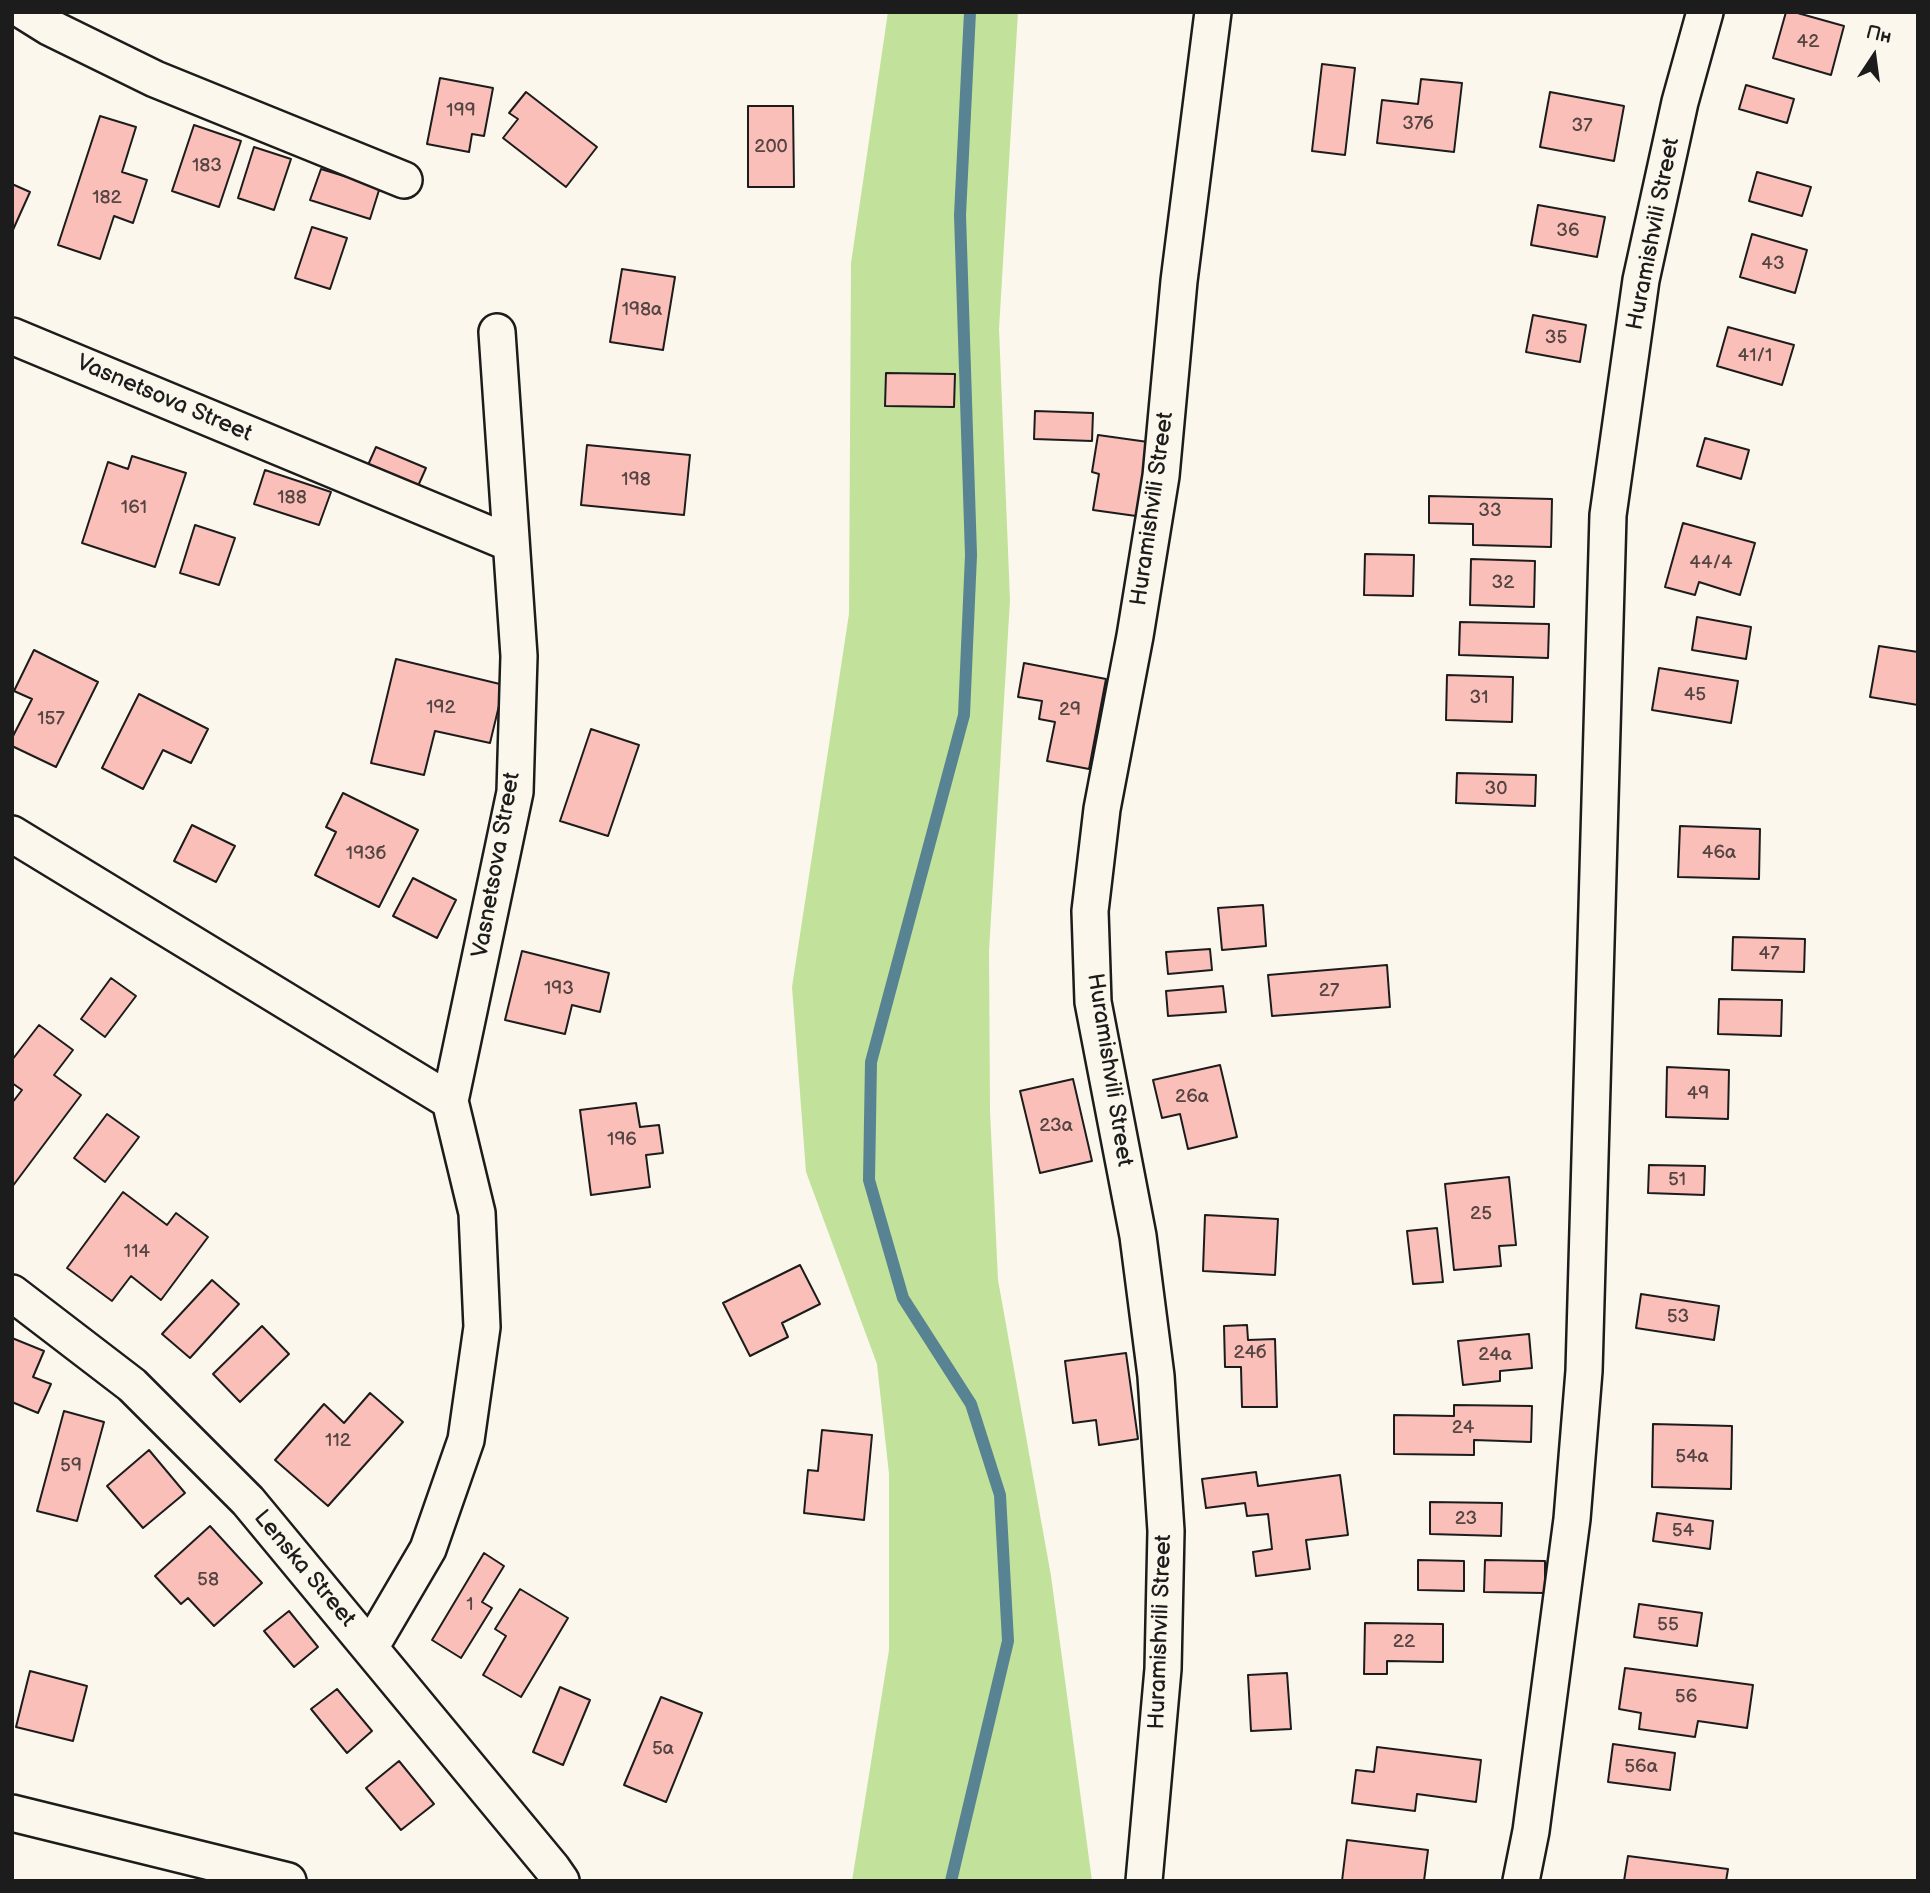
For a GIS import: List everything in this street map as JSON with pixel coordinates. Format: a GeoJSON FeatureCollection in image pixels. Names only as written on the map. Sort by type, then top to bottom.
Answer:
{"type":"FeatureCollection","features":[{"type":"Feature","properties":{"kind":"street"},"geometry":{"type":"LineString","coordinates":[[25,12],[49,27],[155,79],[404,180]]}},
{"type":"Feature","properties":{"kind":"street","name":"Huramishvili Street"},"geometry":{"type":"LineString","coordinates":[[1144,1881],[1163,1669],[1166,1531],[1156,1376],[1138,1236],[1093,1002],[1090,911],[1102,809],[1135,636],[1161,476],[1179,281],[1213,12]]}},
{"type":"Feature","properties":{"kind":"street","name":"Huramishvili Street"},"geometry":{"type":"LineString","coordinates":[[1521,1881],[1531,1831],[1572,1519],[1584,1371],[1608,515],[1641,280],[1680,102],[1705,12]]}},
{"type":"Feature","properties":{"kind":"street","name":"Vasnetsova Street"},"geometry":{"type":"LineString","coordinates":[[370,1648],[428,1549],[466,1440],[482,1327],[477,1213],[450,1101],[514,792],[519,656],[497,332]]}},
{"type":"Feature","properties":{"kind":"street","name":"Vasnetsova Street"},"geometry":{"type":"LineString","coordinates":[[12,336],[510,543]]}},
{"type":"Feature","properties":{"kind":"street"},"geometry":{"type":"LineString","coordinates":[[12,834],[450,1101]]}},
{"type":"Feature","properties":{"kind":"street","name":"Lenska Street"},"geometry":{"type":"LineString","coordinates":[[12,1293],[132,1385],[248,1501],[561,1881]]}},
{"type":"Feature","properties":{"kind":"street"},"geometry":{"type":"LineString","coordinates":[[12,1813],[288,1881]]}},
{"type":"Feature","properties":{"kind":"green space"},"geometry":{"type":"Polygon","coordinates":[[[888,12],[1018,12],[999,329],[1010,600],[989,951],[990,1111],[998,1280],[1051,1576],[1092,1881],[852,1881],[889,1650],[889,1474],[877,1364],[806,1172],[792,987],[849,614],[851,263],[888,12]]]}},
{"type":"Feature","properties":{"kind":"building"},"geometry":{"type":"Polygon","coordinates":[[[1786,12],[1844,26],[1831,75],[1773,58],[1786,12]]]}},
{"type":"Feature","properties":{"kind":"building"},"geometry":{"type":"Polygon","coordinates":[[[1322,64],[1355,68],[1345,155],[1312,151],[1322,64]]]}},
{"type":"Feature","properties":{"kind":"building"},"geometry":{"type":"Polygon","coordinates":[[[440,78],[493,88],[484,136],[472,134],[469,152],[427,144],[440,78]]]}},
{"type":"Feature","properties":{"kind":"building"},"geometry":{"type":"Polygon","coordinates":[[[1421,79],[1462,83],[1454,152],[1377,143],[1382,100],[1418,104],[1421,79]]]}},
{"type":"Feature","properties":{"kind":"building"},"geometry":{"type":"Polygon","coordinates":[[[1746,85],[1794,99],[1787,123],[1739,109],[1746,85]]]}},
{"type":"Feature","properties":{"kind":"building"},"geometry":{"type":"Polygon","coordinates":[[[526,92],[597,147],[566,187],[503,138],[518,119],[509,113],[526,92]]]}},
{"type":"Feature","properties":{"kind":"building"},"geometry":{"type":"Polygon","coordinates":[[[1550,92],[1624,106],[1614,161],[1540,147],[1550,92]]]}},
{"type":"Feature","properties":{"kind":"building"},"geometry":{"type":"Polygon","coordinates":[[[748,106],[793,106],[794,187],[748,187],[748,106]]]}},
{"type":"Feature","properties":{"kind":"building"},"geometry":{"type":"Polygon","coordinates":[[[100,116],[136,127],[122,172],[147,180],[133,223],[114,216],[100,259],[58,245],[100,116]]]}},
{"type":"Feature","properties":{"kind":"building"},"geometry":{"type":"Polygon","coordinates":[[[194,125],[241,141],[219,207],[172,191],[194,125]]]}},
{"type":"Feature","properties":{"kind":"building"},"geometry":{"type":"Polygon","coordinates":[[[254,147],[291,159],[274,210],[238,198],[254,147]]]}},
{"type":"Feature","properties":{"kind":"building"},"geometry":{"type":"Polygon","coordinates":[[[321,169],[380,187],[370,219],[310,200],[321,169]]]}},
{"type":"Feature","properties":{"kind":"building"},"geometry":{"type":"Polygon","coordinates":[[[1757,172],[1811,187],[1802,216],[1749,201],[1757,172]]]}},
{"type":"Feature","properties":{"kind":"building"},"geometry":{"type":"Polygon","coordinates":[[[12,184],[30,192],[12,232],[12,184]]]}},
{"type":"Feature","properties":{"kind":"building"},"geometry":{"type":"Polygon","coordinates":[[[1538,205],[1605,217],[1597,257],[1531,245],[1538,205]]]}},
{"type":"Feature","properties":{"kind":"building"},"geometry":{"type":"Polygon","coordinates":[[[312,227],[347,238],[330,289],[295,278],[312,227]]]}},
{"type":"Feature","properties":{"kind":"building"},"geometry":{"type":"Polygon","coordinates":[[[1752,234],[1807,250],[1795,293],[1740,277],[1752,234]]]}},
{"type":"Feature","properties":{"kind":"building"},"geometry":{"type":"Polygon","coordinates":[[[622,269],[675,277],[663,350],[610,342],[622,269]]]}},
{"type":"Feature","properties":{"kind":"building"},"geometry":{"type":"Polygon","coordinates":[[[1533,315],[1586,325],[1580,362],[1526,352],[1533,315]]]}},
{"type":"Feature","properties":{"kind":"building"},"geometry":{"type":"Polygon","coordinates":[[[1728,327],[1794,345],[1782,385],[1717,366],[1728,327]]]}},
{"type":"Feature","properties":{"kind":"building"},"geometry":{"type":"Polygon","coordinates":[[[886,373],[955,374],[954,407],[885,406],[886,373]]]}},
{"type":"Feature","properties":{"kind":"building"},"geometry":{"type":"Polygon","coordinates":[[[1035,411],[1093,413],[1092,441],[1034,439],[1035,411]]]}},
{"type":"Feature","properties":{"kind":"building"},"geometry":{"type":"Polygon","coordinates":[[[1098,435],[1148,442],[1136,516],[1093,510],[1099,474],[1092,472],[1098,435]]]}},
{"type":"Feature","properties":{"kind":"building"},"geometry":{"type":"Polygon","coordinates":[[[1705,438],[1749,450],[1741,479],[1697,466],[1705,438]]]}},
{"type":"Feature","properties":{"kind":"building"},"geometry":{"type":"Polygon","coordinates":[[[587,445],[690,455],[684,515],[581,505],[587,445]]]}},
{"type":"Feature","properties":{"kind":"building"},"geometry":{"type":"Polygon","coordinates":[[[376,447],[426,468],[418,486],[368,465],[376,447]]]}},
{"type":"Feature","properties":{"kind":"building"},"geometry":{"type":"Polygon","coordinates":[[[132,456],[186,473],[155,567],[82,543],[108,462],[128,469],[132,456]]]}},
{"type":"Feature","properties":{"kind":"building"},"geometry":{"type":"Polygon","coordinates":[[[265,470],[331,492],[319,525],[254,504],[265,470]]]}},
{"type":"Feature","properties":{"kind":"building"},"geometry":{"type":"Polygon","coordinates":[[[1429,496],[1552,499],[1551,547],[1473,545],[1473,524],[1429,523],[1429,496]]]}},
{"type":"Feature","properties":{"kind":"building"},"geometry":{"type":"Polygon","coordinates":[[[1683,523],[1755,543],[1740,595],[1699,582],[1695,595],[1665,587],[1683,523]]]}},
{"type":"Feature","properties":{"kind":"building"},"geometry":{"type":"Polygon","coordinates":[[[195,525],[235,538],[219,585],[180,573],[195,525]]]}},
{"type":"Feature","properties":{"kind":"building"},"geometry":{"type":"Polygon","coordinates":[[[1365,554],[1414,555],[1413,596],[1364,595],[1365,554]]]}},
{"type":"Feature","properties":{"kind":"building"},"geometry":{"type":"Polygon","coordinates":[[[1471,559],[1535,561],[1534,607],[1470,605],[1471,559]]]}},
{"type":"Feature","properties":{"kind":"building"},"geometry":{"type":"Polygon","coordinates":[[[1697,617],[1751,627],[1746,659],[1692,650],[1697,617]]]}},
{"type":"Feature","properties":{"kind":"building"},"geometry":{"type":"Polygon","coordinates":[[[1460,622],[1549,624],[1548,658],[1459,655],[1460,622]]]}},
{"type":"Feature","properties":{"kind":"building"},"geometry":{"type":"Polygon","coordinates":[[[1879,646],[1918,652],[1918,705],[1870,697],[1879,646]]]}},
{"type":"Feature","properties":{"kind":"building"},"geometry":{"type":"Polygon","coordinates":[[[34,650],[98,682],[56,767],[12,746],[12,738],[32,699],[14,691],[34,650]]]}},
{"type":"Feature","properties":{"kind":"building"},"geometry":{"type":"Polygon","coordinates":[[[396,659],[504,685],[490,743],[435,731],[424,775],[371,763],[396,659]]]}},
{"type":"Feature","properties":{"kind":"building"},"geometry":{"type":"Polygon","coordinates":[[[1024,663],[1106,679],[1089,769],[1047,761],[1055,722],[1039,719],[1042,701],[1018,697],[1024,663]]]}},
{"type":"Feature","properties":{"kind":"building"},"geometry":{"type":"Polygon","coordinates":[[[1659,668],[1738,681],[1731,723],[1652,710],[1659,668]]]}},
{"type":"Feature","properties":{"kind":"building"},"geometry":{"type":"Polygon","coordinates":[[[1447,675],[1513,677],[1512,722],[1446,720],[1447,675]]]}},
{"type":"Feature","properties":{"kind":"building"},"geometry":{"type":"Polygon","coordinates":[[[139,694],[208,729],[191,763],[163,750],[143,789],[102,768],[139,694]]]}},
{"type":"Feature","properties":{"kind":"building"},"geometry":{"type":"Polygon","coordinates":[[[591,729],[639,745],[608,836],[560,821],[591,729]]]}},
{"type":"Feature","properties":{"kind":"building"},"geometry":{"type":"Polygon","coordinates":[[[1457,773],[1536,775],[1535,806],[1456,803],[1457,773]]]}},
{"type":"Feature","properties":{"kind":"building"},"geometry":{"type":"Polygon","coordinates":[[[343,793],[418,830],[379,907],[315,875],[336,832],[326,827],[343,793]]]}},
{"type":"Feature","properties":{"kind":"building"},"geometry":{"type":"Polygon","coordinates":[[[192,825],[235,846],[216,882],[174,861],[192,825]]]}},
{"type":"Feature","properties":{"kind":"building"},"geometry":{"type":"Polygon","coordinates":[[[1680,826],[1760,829],[1759,879],[1678,877],[1680,826]]]}},
{"type":"Feature","properties":{"kind":"building"},"geometry":{"type":"Polygon","coordinates":[[[413,878],[456,900],[437,938],[393,916],[413,878]]]}},
{"type":"Feature","properties":{"kind":"building"},"geometry":{"type":"Polygon","coordinates":[[[1263,905],[1266,946],[1222,950],[1218,908],[1263,905]]]}},
{"type":"Feature","properties":{"kind":"building"},"geometry":{"type":"Polygon","coordinates":[[[1733,937],[1805,939],[1804,972],[1732,970],[1733,937]]]}},
{"type":"Feature","properties":{"kind":"building"},"geometry":{"type":"Polygon","coordinates":[[[1210,949],[1212,970],[1168,974],[1166,952],[1210,949]]]}},
{"type":"Feature","properties":{"kind":"building"},"geometry":{"type":"Polygon","coordinates":[[[522,951],[609,973],[600,1012],[572,1005],[565,1034],[505,1020],[522,951]]]}},
{"type":"Feature","properties":{"kind":"building"},"geometry":{"type":"Polygon","coordinates":[[[1387,965],[1390,1007],[1272,1016],[1268,975],[1387,965]]]}},
{"type":"Feature","properties":{"kind":"building"},"geometry":{"type":"Polygon","coordinates":[[[111,978],[136,996],[105,1037],[81,1019],[111,978]]]}},
{"type":"Feature","properties":{"kind":"building"},"geometry":{"type":"Polygon","coordinates":[[[1223,986],[1226,1012],[1168,1016],[1166,991],[1223,986]]]}},
{"type":"Feature","properties":{"kind":"building"},"geometry":{"type":"Polygon","coordinates":[[[1719,999],[1782,1000],[1781,1036],[1718,1034],[1719,999]]]}},
{"type":"Feature","properties":{"kind":"building"},"geometry":{"type":"Polygon","coordinates":[[[39,1025],[73,1050],[54,1075],[81,1095],[12,1187],[12,1103],[22,1090],[12,1083],[12,1060],[39,1025]]]}},
{"type":"Feature","properties":{"kind":"building"},"geometry":{"type":"Polygon","coordinates":[[[1220,1065],[1237,1137],[1188,1149],[1180,1114],[1162,1118],[1153,1080],[1220,1065]]]}},
{"type":"Feature","properties":{"kind":"building"},"geometry":{"type":"Polygon","coordinates":[[[1667,1067],[1729,1070],[1728,1119],[1666,1117],[1667,1067]]]}},
{"type":"Feature","properties":{"kind":"building"},"geometry":{"type":"Polygon","coordinates":[[[1073,1079],[1092,1161],[1040,1173],[1020,1091],[1073,1079]]]}},
{"type":"Feature","properties":{"kind":"building"},"geometry":{"type":"Polygon","coordinates":[[[636,1103],[640,1127],[659,1125],[663,1153],[646,1155],[650,1187],[591,1195],[580,1110],[636,1103]]]}},
{"type":"Feature","properties":{"kind":"building"},"geometry":{"type":"Polygon","coordinates":[[[107,1114],[139,1137],[105,1182],[74,1158],[107,1114]]]}},
{"type":"Feature","properties":{"kind":"building"},"geometry":{"type":"Polygon","coordinates":[[[1649,1165],[1705,1166],[1704,1195],[1648,1193],[1649,1165]]]}},
{"type":"Feature","properties":{"kind":"building"},"geometry":{"type":"Polygon","coordinates":[[[1509,1177],[1516,1245],[1499,1246],[1501,1266],[1454,1270],[1445,1184],[1509,1177]]]}},
{"type":"Feature","properties":{"kind":"building"},"geometry":{"type":"Polygon","coordinates":[[[123,1192],[167,1225],[176,1213],[208,1237],[161,1300],[131,1276],[112,1301],[67,1268],[123,1192]]]}},
{"type":"Feature","properties":{"kind":"building"},"geometry":{"type":"Polygon","coordinates":[[[1205,1215],[1278,1219],[1275,1275],[1203,1271],[1205,1215]]]}},
{"type":"Feature","properties":{"kind":"building"},"geometry":{"type":"Polygon","coordinates":[[[1437,1228],[1443,1282],[1413,1284],[1407,1231],[1437,1228]]]}},
{"type":"Feature","properties":{"kind":"building"},"geometry":{"type":"Polygon","coordinates":[[[800,1265],[820,1304],[782,1323],[788,1337],[750,1356],[723,1303],[800,1265]]]}},
{"type":"Feature","properties":{"kind":"building"},"geometry":{"type":"Polygon","coordinates":[[[212,1280],[239,1304],[190,1358],[162,1334],[212,1280]]]}},
{"type":"Feature","properties":{"kind":"building"},"geometry":{"type":"Polygon","coordinates":[[[1641,1294],[1719,1306],[1714,1340],[1636,1328],[1641,1294]]]}},
{"type":"Feature","properties":{"kind":"building"},"geometry":{"type":"Polygon","coordinates":[[[1247,1325],[1248,1340],[1275,1339],[1277,1407],[1242,1407],[1241,1367],[1225,1367],[1224,1326],[1247,1325]]]}},
{"type":"Feature","properties":{"kind":"building"},"geometry":{"type":"Polygon","coordinates":[[[262,1326],[289,1354],[240,1402],[213,1374],[262,1326]]]}},
{"type":"Feature","properties":{"kind":"building"},"geometry":{"type":"Polygon","coordinates":[[[1529,1334],[1532,1368],[1500,1371],[1500,1381],[1463,1385],[1458,1341],[1529,1334]]]}},
{"type":"Feature","properties":{"kind":"building"},"geometry":{"type":"Polygon","coordinates":[[[12,1338],[44,1351],[33,1377],[51,1384],[38,1413],[12,1402],[12,1338]]]}},
{"type":"Feature","properties":{"kind":"building"},"geometry":{"type":"Polygon","coordinates":[[[1126,1353],[1138,1439],[1099,1445],[1096,1420],[1073,1423],[1065,1361],[1126,1353]]]}},
{"type":"Feature","properties":{"kind":"building"},"geometry":{"type":"Polygon","coordinates":[[[370,1393],[403,1422],[328,1506],[275,1460],[324,1404],[344,1423],[370,1393]]]}},
{"type":"Feature","properties":{"kind":"building"},"geometry":{"type":"Polygon","coordinates":[[[1454,1405],[1532,1406],[1531,1442],[1474,1440],[1474,1455],[1394,1454],[1394,1415],[1454,1416],[1454,1405]]]}},
{"type":"Feature","properties":{"kind":"building"},"geometry":{"type":"Polygon","coordinates":[[[64,1411],[104,1422],[77,1521],[37,1511],[64,1411]]]}},
{"type":"Feature","properties":{"kind":"building"},"geometry":{"type":"Polygon","coordinates":[[[1653,1424],[1732,1426],[1731,1489],[1652,1487],[1653,1424]]]}},
{"type":"Feature","properties":{"kind":"building"},"geometry":{"type":"Polygon","coordinates":[[[822,1430],[872,1435],[864,1520],[804,1513],[808,1470],[818,1471],[822,1430]]]}},
{"type":"Feature","properties":{"kind":"building"},"geometry":{"type":"Polygon","coordinates":[[[149,1450],[185,1493],[143,1528],[107,1486],[149,1450]]]}},
{"type":"Feature","properties":{"kind":"building"},"geometry":{"type":"Polygon","coordinates":[[[1256,1472],[1258,1486],[1340,1475],[1348,1535],[1306,1540],[1310,1569],[1256,1576],[1253,1552],[1272,1549],[1268,1514],[1247,1516],[1245,1503],[1206,1508],[1202,1479],[1256,1472]]]}},
{"type":"Feature","properties":{"kind":"building"},"geometry":{"type":"Polygon","coordinates":[[[1430,1502],[1502,1503],[1501,1536],[1430,1534],[1430,1502]]]}},
{"type":"Feature","properties":{"kind":"building"},"geometry":{"type":"Polygon","coordinates":[[[1657,1513],[1713,1521],[1710,1549],[1653,1541],[1657,1513]]]}},
{"type":"Feature","properties":{"kind":"building"},"geometry":{"type":"Polygon","coordinates":[[[210,1526],[262,1583],[214,1626],[188,1598],[181,1604],[155,1576],[210,1526]]]}},
{"type":"Feature","properties":{"kind":"building"},"geometry":{"type":"Polygon","coordinates":[[[484,1553],[504,1566],[482,1602],[492,1608],[461,1658],[432,1640],[484,1553]]]}},
{"type":"Feature","properties":{"kind":"building"},"geometry":{"type":"Polygon","coordinates":[[[1418,1560],[1464,1561],[1464,1591],[1418,1590],[1418,1560]]]}},
{"type":"Feature","properties":{"kind":"building"},"geometry":{"type":"Polygon","coordinates":[[[1485,1560],[1545,1561],[1545,1593],[1484,1592],[1485,1560]]]}},
{"type":"Feature","properties":{"kind":"building"},"geometry":{"type":"Polygon","coordinates":[[[520,1589],[568,1618],[521,1697],[483,1675],[506,1636],[495,1629],[520,1589]]]}},
{"type":"Feature","properties":{"kind":"building"},"geometry":{"type":"Polygon","coordinates":[[[1639,1604],[1702,1613],[1697,1646],[1634,1637],[1639,1604]]]}},
{"type":"Feature","properties":{"kind":"building"},"geometry":{"type":"Polygon","coordinates":[[[289,1611],[318,1647],[294,1667],[264,1631],[289,1611]]]}},
{"type":"Feature","properties":{"kind":"building"},"geometry":{"type":"Polygon","coordinates":[[[1365,1623],[1443,1624],[1443,1662],[1387,1661],[1387,1674],[1364,1674],[1365,1623]]]}},
{"type":"Feature","properties":{"kind":"building"},"geometry":{"type":"Polygon","coordinates":[[[1625,1668],[1753,1685],[1747,1728],[1698,1721],[1695,1737],[1639,1729],[1641,1713],[1619,1709],[1625,1668]]]}},
{"type":"Feature","properties":{"kind":"building"},"geometry":{"type":"Polygon","coordinates":[[[30,1671],[87,1686],[73,1741],[16,1727],[30,1671]]]}},
{"type":"Feature","properties":{"kind":"building"},"geometry":{"type":"Polygon","coordinates":[[[1287,1673],[1291,1729],[1251,1731],[1248,1675],[1287,1673]]]}},
{"type":"Feature","properties":{"kind":"building"},"geometry":{"type":"Polygon","coordinates":[[[560,1687],[590,1700],[563,1765],[533,1752],[560,1687]]]}},
{"type":"Feature","properties":{"kind":"building"},"geometry":{"type":"Polygon","coordinates":[[[337,1689],[372,1731],[347,1753],[311,1709],[337,1689]]]}},
{"type":"Feature","properties":{"kind":"building"},"geometry":{"type":"Polygon","coordinates":[[[661,1697],[702,1713],[666,1802],[624,1785],[661,1697]]]}},
{"type":"Feature","properties":{"kind":"building"},"geometry":{"type":"Polygon","coordinates":[[[1613,1744],[1675,1753],[1670,1790],[1608,1782],[1613,1744]]]}},
{"type":"Feature","properties":{"kind":"building"},"geometry":{"type":"Polygon","coordinates":[[[1377,1747],[1481,1760],[1476,1802],[1417,1794],[1415,1811],[1352,1803],[1356,1770],[1374,1772],[1377,1747]]]}},
{"type":"Feature","properties":{"kind":"building"},"geometry":{"type":"Polygon","coordinates":[[[399,1761],[434,1804],[401,1830],[366,1788],[399,1761]]]}},
{"type":"Feature","properties":{"kind":"building"},"geometry":{"type":"Polygon","coordinates":[[[1347,1840],[1428,1850],[1424,1881],[1342,1881],[1347,1840]]]}},
{"type":"Feature","properties":{"kind":"building"},"geometry":{"type":"Polygon","coordinates":[[[1628,1856],[1728,1869],[1726,1881],[1624,1881],[1628,1856]]]}},
{"type":"Feature","properties":{"kind":"waterway"},"geometry":{"type":"LineString","coordinates":[[951,1881],[1008,1641],[1000,1495],[971,1404],[903,1298],[869,1180],[871,1062],[964,715],[971,555],[960,215],[970,12]]}}]}
